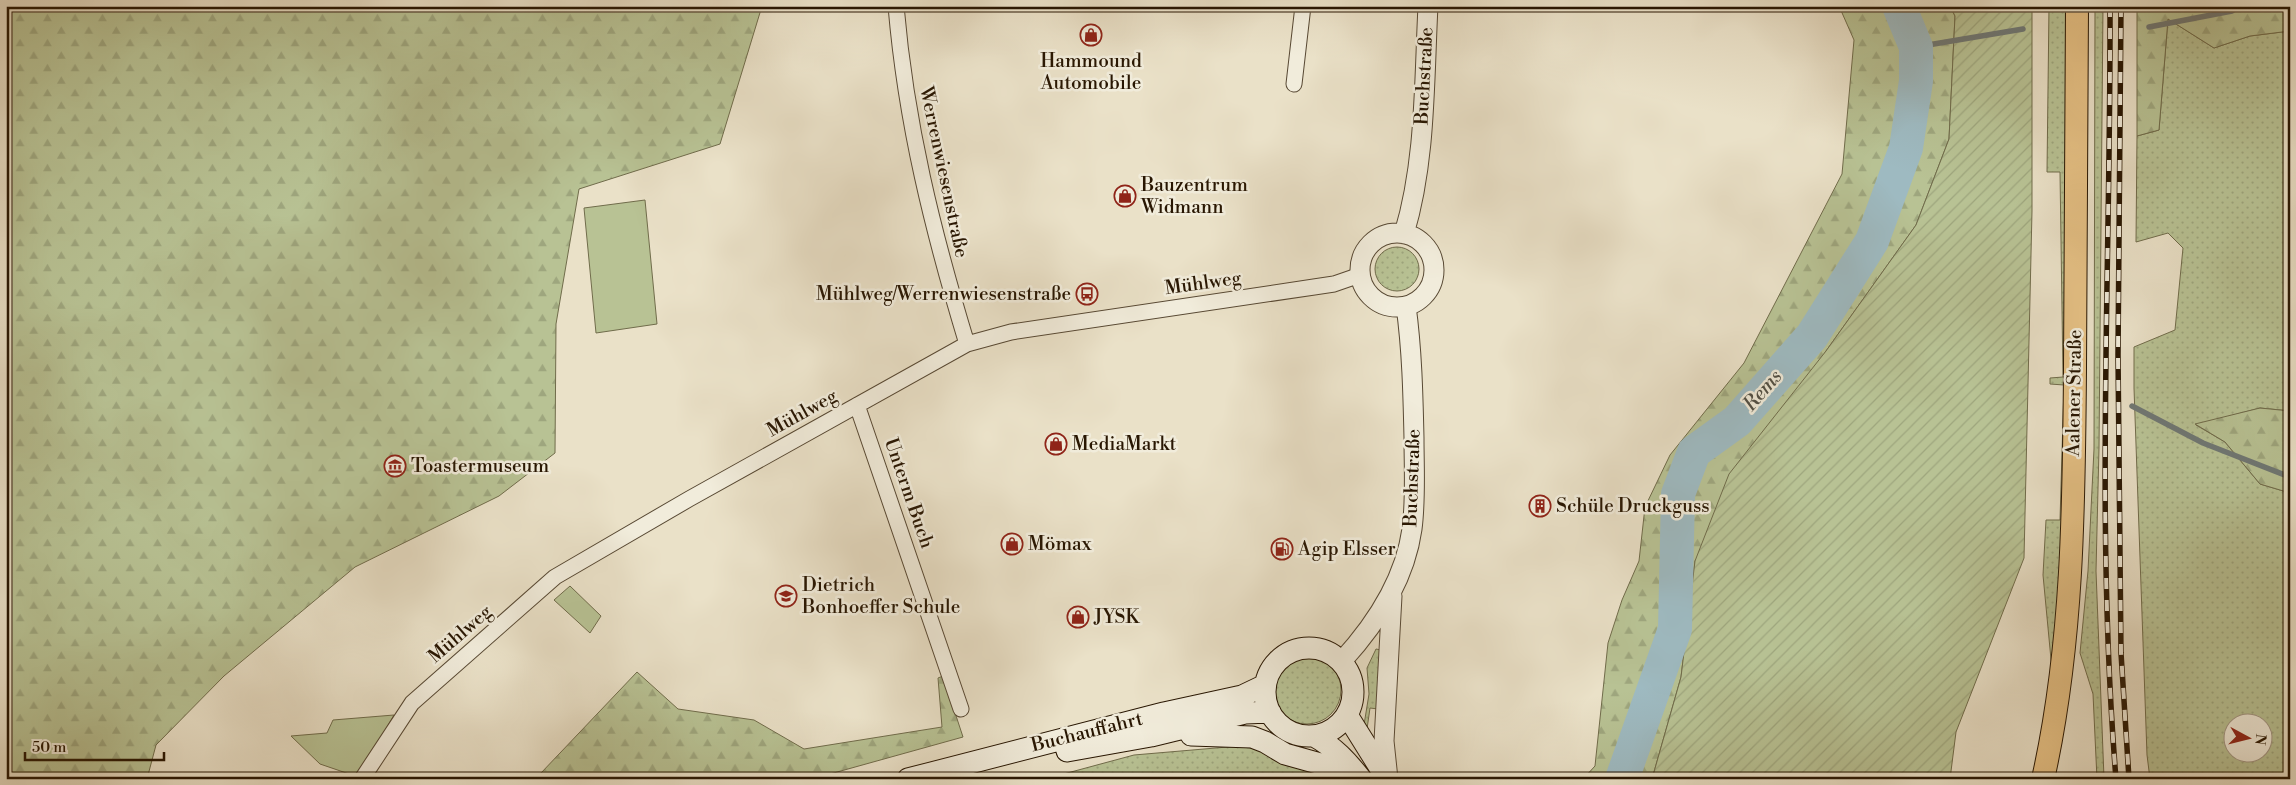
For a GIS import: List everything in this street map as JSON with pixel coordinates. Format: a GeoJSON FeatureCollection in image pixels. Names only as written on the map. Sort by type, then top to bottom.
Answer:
{"type":"FeatureCollection","features":[{"type":"Feature","properties":{"kind":"main road","name":"Aalener Straße"},"geometry":{"type":"LineString","coordinates":[[2043,779],[2063,654],[2071,547],[2074,451],[2077,6]]}},
{"type":"Feature","properties":{"kind":"main road"},"geometry":{"type":"LineString","coordinates":[[1309,647],[1321,649],[1342,661],[1350,673],[1354,687],[1353,702],[1347,715],[1333,730],[1314,736],[1301,736],[1288,731],[1277,723],[1266,704],[1265,685],[1269,673],[1276,662],[1286,654],[1297,649],[1309,647]]}},
{"type":"Feature","properties":{"kind":"main road","name":"Buchauffahrt"},"geometry":{"type":"LineString","coordinates":[[1004,758],[1164,713],[1242,696],[1265,685]]}},
{"type":"Feature","properties":{"kind":"main road"},"geometry":{"type":"LineString","coordinates":[[908,779],[951,768],[1004,758],[1151,736],[1246,713],[1270,712]]}},
{"type":"Feature","properties":{"kind":"main road"},"geometry":{"type":"LineString","coordinates":[[1347,715],[1388,779]]}},
{"type":"Feature","properties":{"kind":"main road"},"geometry":{"type":"LineString","coordinates":[[1151,736],[1198,734],[1252,737],[1265,742],[1285,754],[1328,766],[1348,779]]}},
{"type":"Feature","properties":{"kind":"main road"},"geometry":{"type":"LineString","coordinates":[[1314,736],[1332,746],[1343,756],[1361,779]]}},
{"type":"Feature","properties":{"kind":"street","name":"Werrenwiesenstraße"},"geometry":{"type":"LineString","coordinates":[[896,6],[903,79],[925,195],[968,344]]}},
{"type":"Feature","properties":{"kind":"street"},"geometry":{"type":"LineString","coordinates":[[1294,84],[1303,6]]}},
{"type":"Feature","properties":{"kind":"street","name":"Buchstraße"},"geometry":{"type":"LineString","coordinates":[[1404,234],[1414,202],[1421,145],[1428,6]]}},
{"type":"Feature","properties":{"kind":"street"},"geometry":{"type":"LineString","coordinates":[[1392,233],[1404,234],[1422,242],[1428,250],[1434,269],[1429,288],[1423,296],[1406,306],[1388,305],[1372,297],[1364,287],[1360,276],[1362,258],[1371,243],[1381,236],[1392,233]]}},
{"type":"Feature","properties":{"kind":"street","name":"Mühlweg"},"geometry":{"type":"LineString","coordinates":[[362,779],[412,703],[555,577],[689,499],[968,344],[1011,332],[1321,286],[1360,276]]}},
{"type":"Feature","properties":{"kind":"street","name":"Buchstraße"},"geometry":{"type":"LineString","coordinates":[[1342,661],[1370,628],[1392,590],[1412,531],[1414,505],[1413,388],[1406,306]]}},
{"type":"Feature","properties":{"kind":"street","name":"Unterm Buch"},"geometry":{"type":"LineString","coordinates":[[857,405],[961,709]]}},
{"type":"Feature","properties":{"kind":"street"},"geometry":{"type":"LineString","coordinates":[[1388,779],[1384,741],[1392,590]]}},
{"type":"Feature","properties":{"kind":"green space"},"geometry":{"type":"Polygon","coordinates":[[[6,6],[762,6],[720,144],[579,189],[556,324],[555,453],[499,496],[355,567],[224,676],[156,745],[147,779],[6,779],[6,6]]]}},
{"type":"Feature","properties":{"kind":"green space"},"geometry":{"type":"Polygon","coordinates":[[[1839,6],[1950,6],[1955,16],[1949,139],[1916,225],[1826,351],[1695,561],[1681,677],[1652,779],[1583,779],[1595,766],[1608,643],[1622,600],[1639,561],[1645,507],[1670,455],[1744,363],[1842,174],[1854,40],[1839,6]]]}},
{"type":"Feature","properties":{"kind":"green space"},"geometry":{"type":"Polygon","coordinates":[[[1950,6],[2032,6],[2032,211],[2024,558],[1956,732],[1950,779],[1652,779],[1681,677],[1695,561],[1729,474],[1826,351],[1916,225],[1949,139],[1955,16],[1950,6]]]}},
{"type":"Feature","properties":{"kind":"green space"},"geometry":{"type":"Polygon","coordinates":[[[2049,6],[2069,6],[2067,479],[2052,670],[2043,575],[2046,520],[2060,520],[2064,385],[2050,384],[2050,378],[2063,377],[2060,172],[2047,172],[2049,6]]]}},
{"type":"Feature","properties":{"kind":"green space"},"geometry":{"type":"Polygon","coordinates":[[[2095,6],[2103,6],[2096,571],[2104,778],[2097,779],[2093,694],[2080,653],[2088,571],[2094,449],[2095,6]]]}},
{"type":"Feature","properties":{"kind":"green space"},"geometry":{"type":"Polygon","coordinates":[[[2137,6],[2290,6],[2290,31],[2250,36],[2214,48],[2168,19],[2159,130],[2137,136],[2137,6]]]}},
{"type":"Feature","properties":{"kind":"green space"},"geometry":{"type":"Polygon","coordinates":[[[2168,19],[2214,48],[2250,36],[2290,31],[2290,411],[2260,408],[2196,425],[2225,442],[2260,484],[2290,493],[2290,779],[2150,779],[2147,755],[2134,347],[2175,330],[2183,248],[2168,233],[2136,242],[2137,136],[2159,130],[2168,19]]]}},
{"type":"Feature","properties":{"kind":"green space"},"geometry":{"type":"Polygon","coordinates":[[[645,200],[657,324],[596,333],[584,208],[645,200]]]}},
{"type":"Feature","properties":{"kind":"green space"},"geometry":{"type":"Polygon","coordinates":[[[1397,247],[1409,251],[1415,257],[1419,269],[1415,281],[1409,287],[1397,291],[1385,287],[1379,281],[1375,269],[1379,257],[1385,251],[1397,247]]]}},
{"type":"Feature","properties":{"kind":"green space"},"geometry":{"type":"Polygon","coordinates":[[[2260,408],[2290,411],[2290,493],[2260,484],[2225,442],[2195,424],[2260,408]]]}},
{"type":"Feature","properties":{"kind":"green space"},"geometry":{"type":"Polygon","coordinates":[[[570,586],[601,616],[590,633],[554,600],[570,586]]]}},
{"type":"Feature","properties":{"kind":"green space"},"geometry":{"type":"Polygon","coordinates":[[[1376,649],[1381,650],[1378,709],[1370,708],[1366,736],[1363,731],[1369,694],[1367,668],[1376,649]]]}},
{"type":"Feature","properties":{"kind":"green space"},"geometry":{"type":"Polygon","coordinates":[[[1307,656],[1320,659],[1331,666],[1338,677],[1341,690],[1338,703],[1331,714],[1320,721],[1307,724],[1294,721],[1283,714],[1276,703],[1273,690],[1276,677],[1283,666],[1294,659],[1307,656]]]}},
{"type":"Feature","properties":{"kind":"green space"},"geometry":{"type":"Polygon","coordinates":[[[637,672],[678,709],[754,720],[804,749],[942,727],[938,678],[943,676],[963,737],[812,779],[529,779],[541,773],[637,672]]]}},
{"type":"Feature","properties":{"kind":"green space"},"geometry":{"type":"Polygon","coordinates":[[[394,715],[358,777],[320,764],[291,736],[327,733],[333,720],[394,715]]]}},
{"type":"Feature","properties":{"kind":"green space"},"geometry":{"type":"Polygon","coordinates":[[[1239,746],[1274,753],[1297,761],[1319,772],[1328,779],[1292,776],[1276,779],[1232,779],[1230,773],[1217,779],[1045,779],[1134,755],[1239,746]]]}},
{"type":"Feature","properties":{"kind":"waterway","name":"Rems"},"geometry":{"type":"LineString","coordinates":[[1622,779],[1675,629],[1678,494],[1694,452],[1737,421],[1812,336],[1872,241],[1906,148],[1916,81],[1916,47],[1899,6]]}},
{"type":"Feature","properties":{"kind":"waterway"},"geometry":{"type":"LineString","coordinates":[[2149,27],[2232,11],[2239,6]]}},
{"type":"Feature","properties":{"kind":"waterway"},"geometry":{"type":"LineString","coordinates":[[1916,47],[2023,29]]}},
{"type":"Feature","properties":{"kind":"waterway"},"geometry":{"type":"LineString","coordinates":[[2132,406],[2203,443],[2290,477]]}},
{"type":"Feature","properties":{"kind":"railway"},"geometry":{"type":"LineString","coordinates":[[2110,6],[2105,490],[2106,586],[2116,779]]}},
{"type":"Feature","properties":{"kind":"railway"},"geometry":{"type":"LineString","coordinates":[[2121,6],[2118,355],[2121,653],[2129,779]]}},
{"type":"Feature","properties":{"kind":"place","name":"Hammound Automobile"},"geometry":{"type":"Point","coordinates":[1091,35]}},
{"type":"Feature","properties":{"kind":"place","name":"Bauzentrum Widmann"},"geometry":{"type":"Point","coordinates":[1125,196]}},
{"type":"Feature","properties":{"kind":"place","name":"Mühlweg/Werrenwiesenstraße"},"geometry":{"type":"Point","coordinates":[1087,294]}},
{"type":"Feature","properties":{"kind":"place","name":"MediaMarkt"},"geometry":{"type":"Point","coordinates":[1056,444]}},
{"type":"Feature","properties":{"kind":"place","name":"Toastermuseum"},"geometry":{"type":"Point","coordinates":[395,466]}},
{"type":"Feature","properties":{"kind":"place","name":"Schüle Druckguss"},"geometry":{"type":"Point","coordinates":[1540,506]}},
{"type":"Feature","properties":{"kind":"place","name":"Mömax"},"geometry":{"type":"Point","coordinates":[1012,544]}},
{"type":"Feature","properties":{"kind":"place","name":"Agip Elsser"},"geometry":{"type":"Point","coordinates":[1282,549]}},
{"type":"Feature","properties":{"kind":"place","name":"Dietrich Bonhoeffer Schule"},"geometry":{"type":"Point","coordinates":[786,596]}},
{"type":"Feature","properties":{"kind":"place","name":"JYSK"},"geometry":{"type":"Point","coordinates":[1078,617]}}]}
